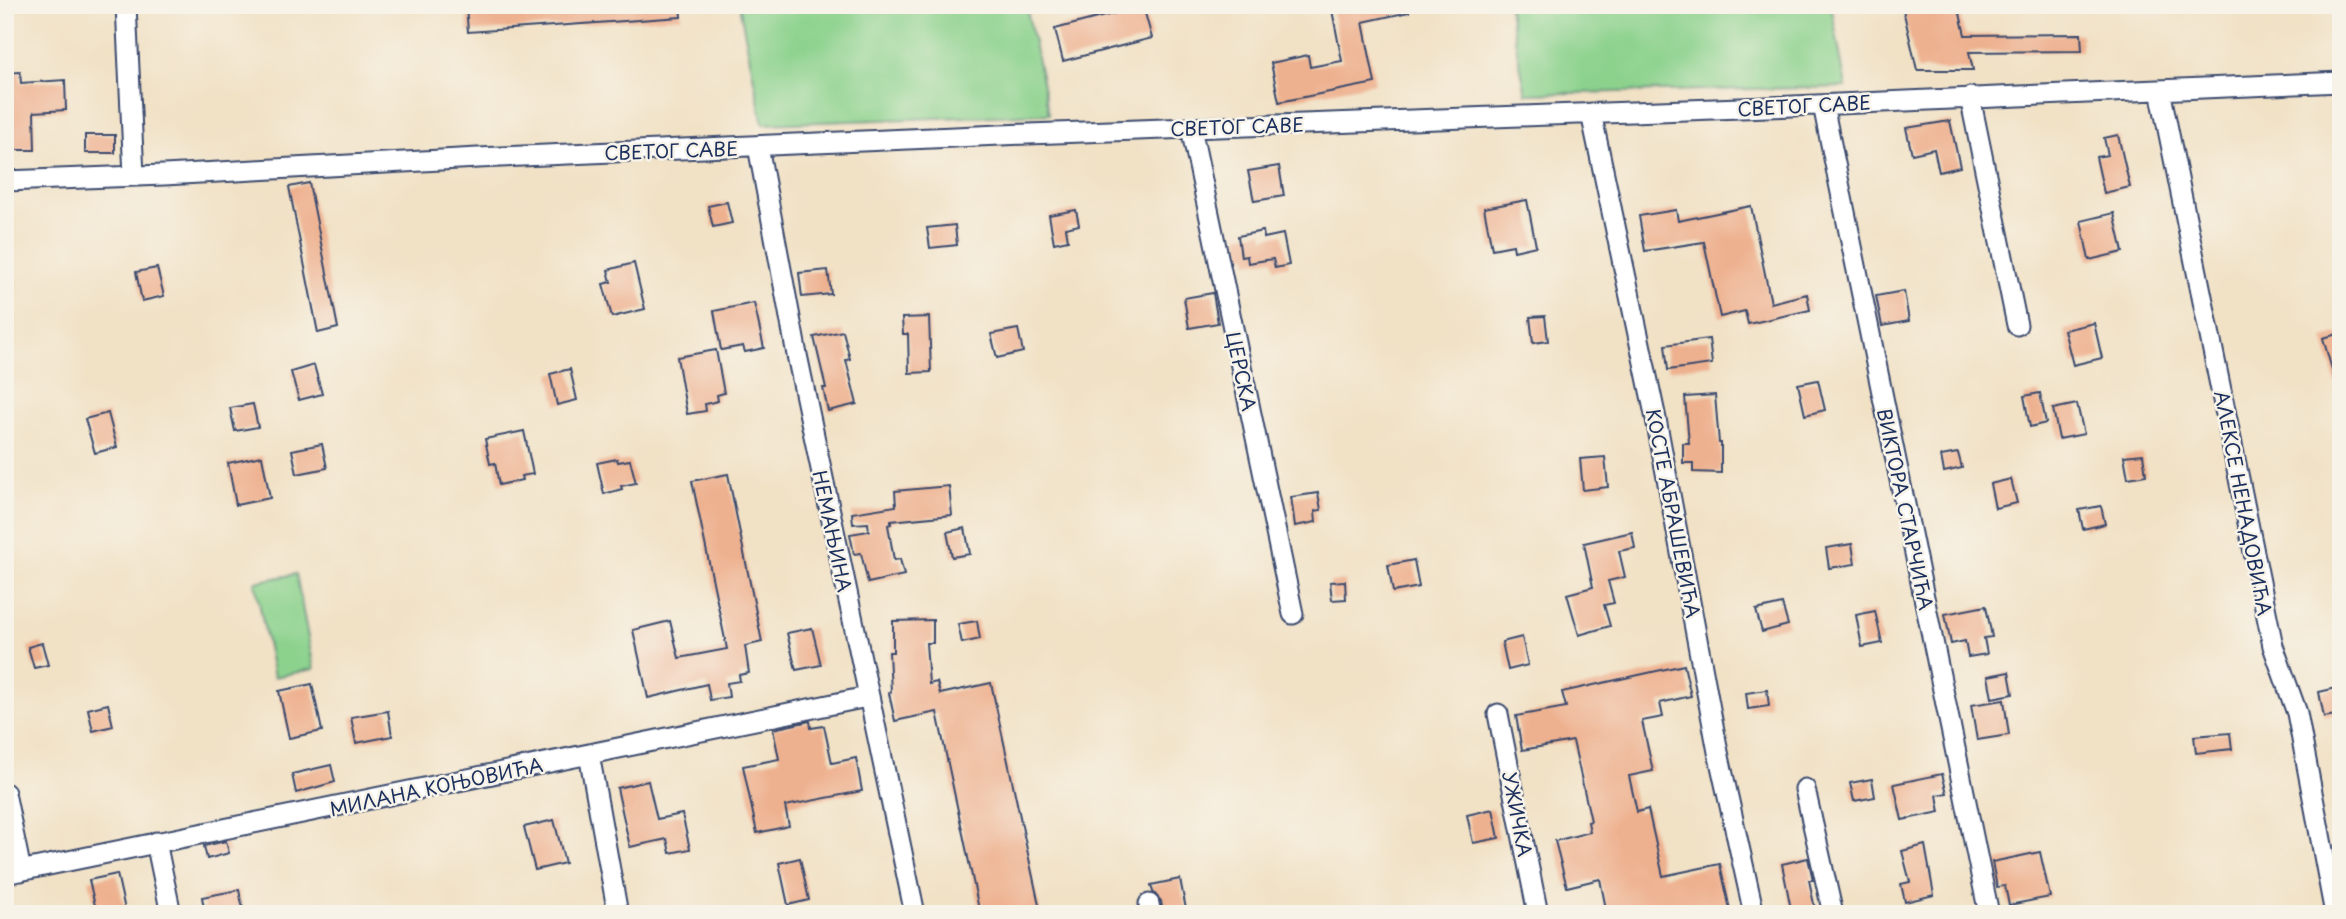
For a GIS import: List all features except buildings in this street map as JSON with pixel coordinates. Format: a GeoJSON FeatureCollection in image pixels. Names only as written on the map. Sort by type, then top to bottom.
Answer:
{"type":"FeatureCollection","features":[{"type":"Feature","properties":{"kind":"street"},"geometry":{"type":"LineString","coordinates":[[126,5],[134,176]]}},
{"type":"Feature","properties":{"kind":"street","name":"СВЕТОГ САВЕ"},"geometry":{"type":"LineString","coordinates":[[5,181],[467,158],[2341,82]]}},
{"type":"Feature","properties":{"kind":"street","name":"АЛЕКСЕ НЕНАДОВИЋА"},"geometry":{"type":"LineString","coordinates":[[2160,90],[2273,646],[2297,713],[2335,914]]}},
{"type":"Feature","properties":{"kind":"street"},"geometry":{"type":"LineString","coordinates":[[1970,97],[2017,325]]}},
{"type":"Feature","properties":{"kind":"street","name":"ВИКТОРА СТАРЧИЋА"},"geometry":{"type":"LineString","coordinates":[[1823,105],[1989,914]]}},
{"type":"Feature","properties":{"kind":"street","name":"КОСТЕ АБРАШЕВИЋА"},"geometry":{"type":"LineString","coordinates":[[1591,113],[1657,419],[1718,752],[1754,914]]}},
{"type":"Feature","properties":{"kind":"street","name":"ЦЕРСКА"},"geometry":{"type":"LineString","coordinates":[[1191,128],[1293,614]]}},
{"type":"Feature","properties":{"kind":"street","name":"НЕМАЊИНА"},"geometry":{"type":"LineString","coordinates":[[758,146],[797,355],[867,697],[915,914]]}},
{"type":"Feature","properties":{"kind":"street","name":"МИЛАНА КОЊОВИЋА"},"geometry":{"type":"LineString","coordinates":[[13,872],[867,697]]}},
{"type":"Feature","properties":{"kind":"street","name":"УЖИЧКА"},"geometry":{"type":"LineString","coordinates":[[1498,714],[1538,914]]}},
{"type":"Feature","properties":{"kind":"street"},"geometry":{"type":"LineString","coordinates":[[589,754],[618,914]]}},
{"type":"Feature","properties":{"kind":"street"},"geometry":{"type":"LineString","coordinates":[[1805,789],[1833,914]]}},
{"type":"Feature","properties":{"kind":"street"},"geometry":{"type":"LineString","coordinates":[[5,793],[13,872]]}},
{"type":"Feature","properties":{"kind":"street"},"geometry":{"type":"LineString","coordinates":[[156,842],[171,914]]}},
{"type":"Feature","properties":{"kind":"green space"},"geometry":{"type":"Polygon","coordinates":[[[739,5],[1026,5],[1049,114],[763,124],[739,5]]]}},
{"type":"Feature","properties":{"kind":"green space"},"geometry":{"type":"Polygon","coordinates":[[[1508,5],[1831,5],[1846,87],[1526,94],[1508,5]]]}},
{"type":"Feature","properties":{"kind":"green space"},"geometry":{"type":"Polygon","coordinates":[[[296,574],[314,669],[274,677],[255,582],[296,574]]]}}]}
